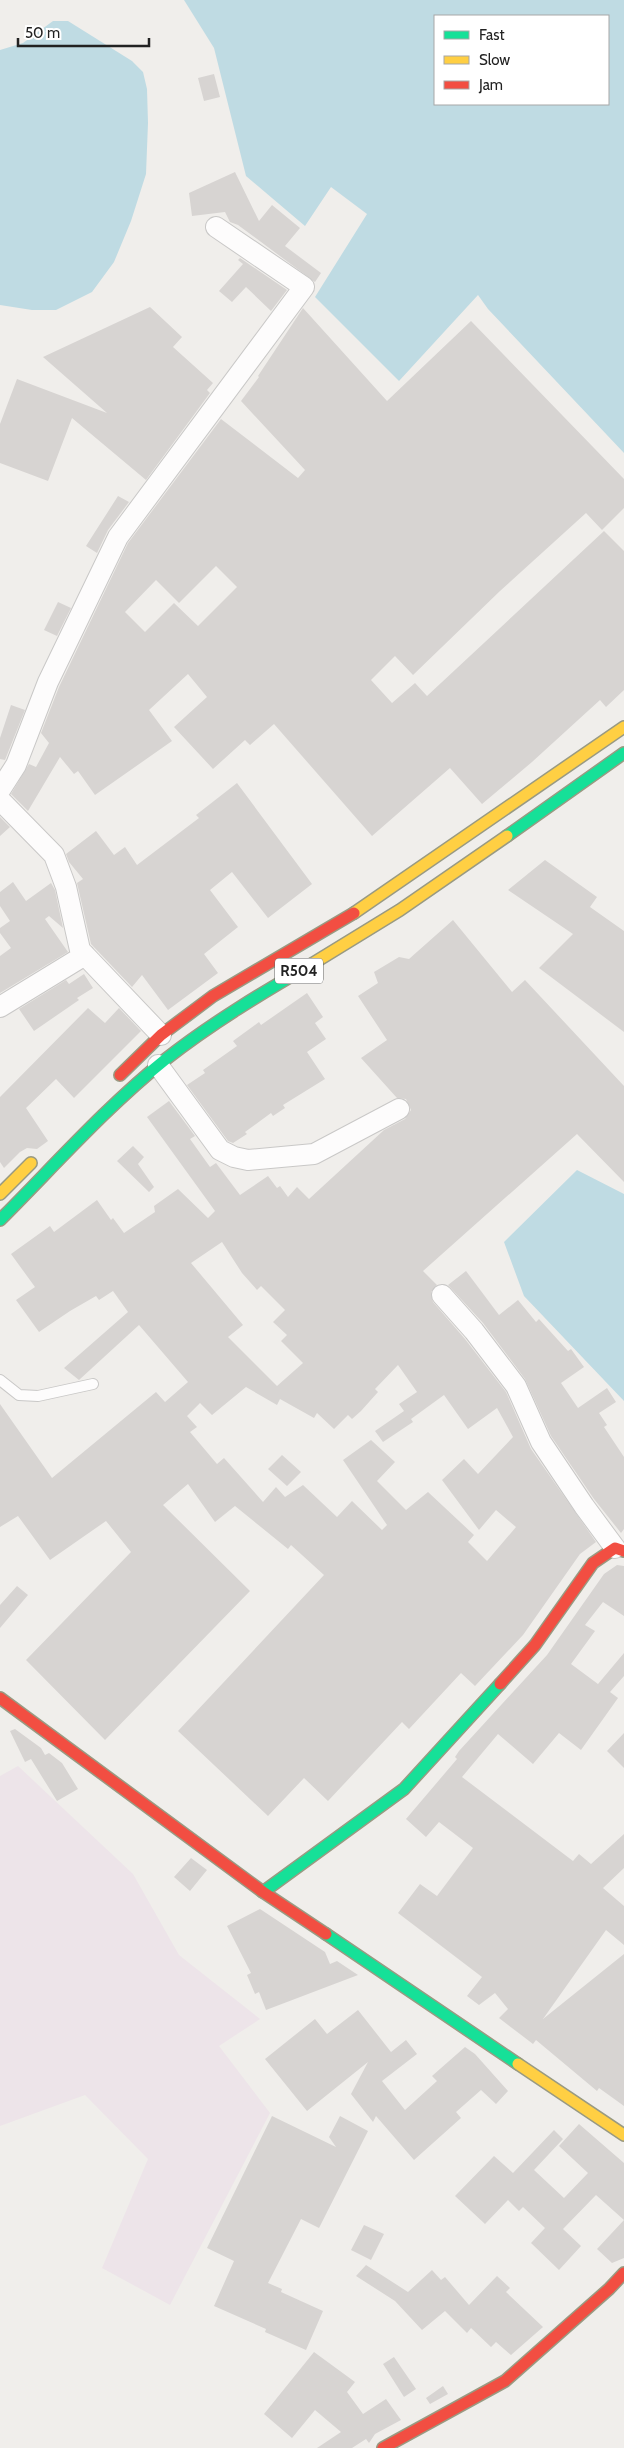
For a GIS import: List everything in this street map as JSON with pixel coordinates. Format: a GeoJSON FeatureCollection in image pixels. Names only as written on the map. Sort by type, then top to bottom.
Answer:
{"type":"FeatureCollection","features":[{"type":"Feature","properties":{"kind":"street"},"geometry":{"type":"LineString","coordinates":[[0,790],[16,765],[48,682],[118,537],[304,287],[216,227]]}},
{"type":"Feature","properties":{"kind":"street","name":"R504"},"geometry":{"type":"LineString","coordinates":[[110,1085],[161,1035],[213,996],[354,913],[624,727]]}},
{"type":"Feature","properties":{"kind":"street","name":"R504"},"geometry":{"type":"LineString","coordinates":[[0,1220],[158,1065],[207,1028],[400,910],[624,753]]}},
{"type":"Feature","properties":{"kind":"street"},"geometry":{"type":"LineString","coordinates":[[0,800],[54,855],[66,886],[80,950],[161,1035]]}},
{"type":"Feature","properties":{"kind":"street"},"geometry":{"type":"LineString","coordinates":[[387,891],[400,910]]}},
{"type":"Feature","properties":{"kind":"street"},"geometry":{"type":"LineString","coordinates":[[0,1006],[85,956]]}},
{"type":"Feature","properties":{"kind":"street"},"geometry":{"type":"LineString","coordinates":[[158,1065],[220,1150],[234,1157],[248,1160],[314,1154],[398,1109]]}},
{"type":"Feature","properties":{"kind":"street"},"geometry":{"type":"LineString","coordinates":[[0,1194],[43,1152]]}},
{"type":"Feature","properties":{"kind":"street"},"geometry":{"type":"LineString","coordinates":[[263,1892],[404,1789],[535,1645],[593,1563],[620,1549],[584,1506],[541,1442],[516,1386],[442,1295]]}},
{"type":"Feature","properties":{"kind":"street"},"geometry":{"type":"LineString","coordinates":[[0,1698],[263,1892],[624,2135]]}},
{"type":"Feature","properties":{"kind":"street"},"geometry":{"type":"LineString","coordinates":[[383,2448],[505,2381],[609,2289],[624,2273]]}},
{"type":"Feature","properties":{"kind":"lane"},"geometry":{"type":"LineString","coordinates":[[0,1380],[19,1395],[38,1396],[93,1384]]}},
{"type":"Feature","properties":{"kind":"shaded area"},"geometry":{"type":"Polygon","coordinates":[[[18,1766],[133,1874],[179,1955],[260,2019],[219,2046],[270,2113],[170,2305],[102,2268],[148,2159],[85,2095],[0,2126],[0,1776],[18,1766]]]}},
{"type":"Feature","properties":{"kind":"water"},"geometry":{"type":"Polygon","coordinates":[[[184,0],[624,0],[624,453],[488,309],[478,295],[399,381],[315,297],[367,214],[331,187],[305,226],[246,176],[214,48],[184,0]]]}},
{"type":"Feature","properties":{"kind":"water"},"geometry":{"type":"Polygon","coordinates":[[[53,21],[68,21],[132,61],[143,72],[147,89],[148,123],[146,174],[131,221],[114,262],[92,292],[56,310],[32,310],[0,305],[0,50],[23,43],[53,21]]]}},
{"type":"Feature","properties":{"kind":"water"},"geometry":{"type":"Polygon","coordinates":[[[577,1170],[624,1194],[624,1401],[524,1296],[504,1242],[577,1170]]]}},
{"type":"Feature","properties":{"kind":"building"},"geometry":{"type":"Polygon","coordinates":[[[214,74],[220,97],[204,101],[198,78],[214,74]]]}},
{"type":"Feature","properties":{"kind":"building"},"geometry":{"type":"Polygon","coordinates":[[[235,172],[259,221],[272,205],[300,228],[285,246],[321,273],[315,282],[238,225],[230,222],[225,212],[192,216],[189,193],[235,172]]]}},
{"type":"Feature","properties":{"kind":"building"},"geometry":{"type":"Polygon","coordinates":[[[240,258],[287,290],[271,311],[246,287],[232,302],[219,291],[243,264],[238,260],[240,258]]]}},
{"type":"Feature","properties":{"kind":"building"},"geometry":{"type":"Polygon","coordinates":[[[150,307],[182,337],[173,347],[213,383],[207,390],[210,393],[146,480],[72,418],[48,481],[0,463],[0,424],[17,379],[107,413],[43,357],[150,307]]]}},
{"type":"Feature","properties":{"kind":"building"},"geometry":{"type":"Polygon","coordinates":[[[303,308],[387,401],[471,321],[624,479],[624,508],[602,530],[586,513],[500,591],[413,675],[395,656],[371,680],[392,703],[415,683],[427,696],[604,531],[624,551],[624,690],[606,707],[600,700],[532,762],[482,804],[450,768],[372,836],[274,724],[250,745],[245,740],[213,769],[174,727],[207,697],[188,674],[149,710],[172,741],[95,795],[78,771],[74,774],[60,757],[28,811],[11,794],[29,764],[36,767],[49,743],[41,733],[59,687],[128,543],[221,419],[298,478],[305,470],[241,401],[303,308]],[[216,566],[179,603],[156,580],[125,612],[145,632],[174,603],[198,626],[237,587],[216,566]]]}},
{"type":"Feature","properties":{"kind":"building"},"geometry":{"type":"Polygon","coordinates":[[[118,496],[129,502],[108,530],[97,553],[86,546],[118,496]]]}},
{"type":"Feature","properties":{"kind":"building"},"geometry":{"type":"Polygon","coordinates":[[[58,602],[71,608],[57,636],[44,630],[58,602]]]}},
{"type":"Feature","properties":{"kind":"building"},"geometry":{"type":"Polygon","coordinates":[[[11,705],[25,710],[5,760],[0,759],[0,738],[11,705]]]}},
{"type":"Feature","properties":{"kind":"building"},"geometry":{"type":"Polygon","coordinates":[[[237,783],[312,884],[268,918],[232,872],[210,890],[238,927],[204,954],[218,973],[168,1010],[142,975],[132,987],[91,944],[77,883],[83,879],[69,862],[66,854],[96,831],[114,855],[125,847],[137,865],[199,818],[196,815],[237,783]]]}},
{"type":"Feature","properties":{"kind":"building"},"geometry":{"type":"Polygon","coordinates":[[[0,817],[10,827],[0,836],[0,817]]]}},
{"type":"Feature","properties":{"kind":"building"},"geometry":{"type":"Polygon","coordinates":[[[545,860],[597,897],[590,907],[624,931],[624,1032],[539,968],[573,934],[508,890],[545,860]]]}},
{"type":"Feature","properties":{"kind":"building"},"geometry":{"type":"Polygon","coordinates":[[[13,882],[26,901],[51,883],[55,890],[63,928],[49,916],[45,919],[68,952],[0,993],[0,956],[11,948],[0,933],[0,928],[10,921],[0,906],[0,892],[13,882]]]}},
{"type":"Feature","properties":{"kind":"building"},"geometry":{"type":"Polygon","coordinates":[[[453,920],[512,992],[525,980],[624,1086],[624,1182],[577,1134],[423,1271],[437,1285],[431,1292],[433,1302],[465,1339],[506,1392],[531,1449],[596,1542],[580,1554],[523,1635],[475,1686],[461,1673],[409,1729],[402,1722],[328,1801],[304,1778],[268,1816],[178,1731],[324,1575],[291,1545],[288,1549],[235,1506],[215,1522],[188,1484],[163,1505],[250,1591],[105,1740],[26,1660],[131,1552],[106,1521],[50,1560],[18,1516],[0,1527],[0,1404],[52,1478],[156,1392],[165,1402],[188,1382],[139,1325],[79,1380],[64,1368],[128,1312],[113,1291],[99,1300],[96,1296],[39,1332],[16,1300],[35,1287],[11,1254],[50,1226],[54,1232],[97,1200],[111,1220],[113,1218],[124,1233],[155,1212],[154,1206],[178,1189],[208,1218],[215,1211],[147,1117],[169,1101],[195,1136],[190,1139],[210,1167],[216,1163],[240,1195],[268,1176],[277,1188],[280,1186],[288,1197],[297,1187],[309,1199],[384,1130],[405,1119],[411,1110],[406,1099],[397,1098],[361,1058],[387,1040],[358,996],[378,983],[374,972],[399,957],[409,959],[453,920]],[[222,1242],[191,1263],[243,1325],[228,1337],[277,1386],[303,1363],[281,1341],[287,1335],[273,1322],[285,1310],[261,1286],[257,1290],[242,1273],[222,1242]],[[398,1365],[375,1389],[378,1392],[361,1411],[352,1419],[348,1415],[334,1429],[317,1413],[314,1418],[280,1399],[277,1405],[246,1387],[212,1415],[200,1403],[187,1416],[197,1427],[190,1432],[217,1464],[224,1458],[263,1502],[276,1487],[285,1497],[303,1485],[337,1517],[352,1501],[382,1530],[387,1525],[343,1460],[371,1440],[395,1462],[377,1481],[406,1510],[428,1492],[474,1535],[468,1542],[487,1561],[516,1527],[496,1510],[479,1530],[442,1480],[464,1459],[478,1474],[513,1437],[497,1408],[468,1429],[444,1395],[411,1419],[413,1422],[383,1442],[375,1431],[404,1411],[399,1404],[417,1392],[398,1365]]]}},
{"type":"Feature","properties":{"kind":"building"},"geometry":{"type":"Polygon","coordinates":[[[84,974],[93,988],[34,1031],[19,1009],[66,980],[69,984],[84,974]]]}},
{"type":"Feature","properties":{"kind":"building"},"geometry":{"type":"Polygon","coordinates":[[[307,993],[323,1017],[315,1023],[326,1039],[307,1052],[325,1079],[283,1105],[285,1108],[273,1116],[271,1113],[245,1132],[247,1134],[233,1143],[228,1141],[187,1085],[205,1073],[203,1070],[237,1046],[233,1041],[259,1022],[261,1025],[307,993]]]}},
{"type":"Feature","properties":{"kind":"building"},"geometry":{"type":"Polygon","coordinates":[[[88,1008],[105,1023],[119,1008],[141,1031],[74,1098],[56,1079],[26,1108],[48,1141],[37,1149],[27,1148],[20,1152],[4,1168],[0,1162],[0,1097],[88,1008]]]}},
{"type":"Feature","properties":{"kind":"building"},"geometry":{"type":"Polygon","coordinates":[[[133,1146],[144,1157],[138,1164],[154,1187],[149,1192],[117,1161],[133,1146]]]}},
{"type":"Feature","properties":{"kind":"building"},"geometry":{"type":"Polygon","coordinates":[[[466,1271],[499,1315],[518,1300],[536,1322],[539,1319],[568,1351],[571,1349],[584,1367],[561,1383],[578,1408],[607,1388],[616,1402],[599,1413],[607,1425],[604,1427],[624,1457],[624,1529],[621,1533],[594,1499],[551,1436],[525,1379],[483,1323],[448,1285],[466,1271]]]}},
{"type":"Feature","properties":{"kind":"building"},"geometry":{"type":"Polygon","coordinates":[[[282,1455],[301,1472],[287,1486],[268,1469],[282,1455]]]}},
{"type":"Feature","properties":{"kind":"building"},"geometry":{"type":"Polygon","coordinates":[[[617,1565],[624,1566],[624,1616],[603,1602],[585,1625],[595,1631],[571,1664],[598,1684],[624,1653],[624,1676],[610,1692],[618,1698],[581,1750],[559,1733],[533,1764],[498,1734],[462,1777],[573,1861],[579,1854],[591,1864],[624,1834],[624,1868],[603,1888],[624,1906],[624,1945],[606,1930],[543,2019],[624,1954],[624,2106],[599,2088],[597,2091],[536,2040],[533,2044],[499,2018],[508,2009],[495,1993],[479,2005],[467,1996],[482,1977],[398,1913],[420,1884],[437,1896],[473,1848],[439,1822],[426,1837],[406,1819],[457,1759],[455,1757],[459,1751],[547,1655],[604,1574],[617,1565]]]}},
{"type":"Feature","properties":{"kind":"building"},"geometry":{"type":"Polygon","coordinates":[[[17,1586],[28,1595],[0,1628],[0,1605],[17,1586]]]}},
{"type":"Feature","properties":{"kind":"building"},"geometry":{"type":"Polygon","coordinates":[[[15,1729],[41,1748],[45,1755],[49,1753],[62,1763],[78,1789],[57,1801],[31,1759],[25,1762],[10,1731],[15,1729]]]}},
{"type":"Feature","properties":{"kind":"building"},"geometry":{"type":"Polygon","coordinates":[[[624,1733],[624,1768],[607,1751],[624,1733]]]}},
{"type":"Feature","properties":{"kind":"building"},"geometry":{"type":"Polygon","coordinates":[[[191,1858],[207,1870],[190,1891],[174,1877],[191,1858]]]}},
{"type":"Feature","properties":{"kind":"building"},"geometry":{"type":"Polygon","coordinates":[[[260,1909],[325,1952],[330,1964],[337,1961],[358,1975],[266,2010],[259,1992],[255,1994],[247,1975],[251,1973],[227,1926],[260,1909]]]}},
{"type":"Feature","properties":{"kind":"building"},"geometry":{"type":"Polygon","coordinates":[[[358,2010],[391,2052],[406,2040],[417,2054],[382,2081],[405,2110],[437,2081],[432,2076],[465,2047],[475,2054],[508,2091],[496,2104],[481,2090],[456,2112],[461,2118],[414,2160],[376,2116],[373,2122],[351,2094],[368,2062],[307,2111],[265,2059],[315,2019],[327,2034],[358,2010]]]}},
{"type":"Feature","properties":{"kind":"building"},"geometry":{"type":"Polygon","coordinates":[[[272,2116],[336,2147],[329,2137],[340,2116],[368,2131],[319,2228],[301,2219],[268,2283],[282,2289],[281,2292],[323,2311],[306,2350],[265,2332],[266,2329],[214,2306],[234,2261],[207,2248],[272,2116]]]}},
{"type":"Feature","properties":{"kind":"building"},"geometry":{"type":"Polygon","coordinates":[[[579,2124],[624,2163],[624,2220],[596,2195],[563,2229],[581,2246],[559,2270],[531,2243],[545,2228],[523,2207],[519,2211],[508,2200],[485,2224],[455,2196],[494,2156],[513,2173],[554,2130],[563,2139],[534,2170],[564,2198],[588,2173],[559,2146],[579,2124]]]}},
{"type":"Feature","properties":{"kind":"building"},"geometry":{"type":"Polygon","coordinates":[[[624,2220],[624,2258],[612,2263],[597,2249],[624,2220]]]}},
{"type":"Feature","properties":{"kind":"building"},"geometry":{"type":"Polygon","coordinates":[[[364,2225],[384,2234],[371,2260],[351,2250],[364,2225]]]}},
{"type":"Feature","properties":{"kind":"building"},"geometry":{"type":"Polygon","coordinates":[[[366,2265],[408,2292],[432,2270],[441,2280],[445,2277],[469,2305],[497,2276],[510,2288],[506,2292],[543,2327],[511,2355],[496,2342],[491,2347],[471,2328],[467,2333],[445,2311],[422,2330],[395,2301],[356,2276],[366,2265]]]}},
{"type":"Feature","properties":{"kind":"building"},"geometry":{"type":"Polygon","coordinates":[[[314,2352],[355,2382],[347,2392],[363,2414],[386,2399],[401,2420],[375,2434],[369,2443],[366,2439],[352,2448],[317,2448],[341,2432],[315,2410],[292,2438],[264,2414],[314,2352]]]}},
{"type":"Feature","properties":{"kind":"building"},"geometry":{"type":"Polygon","coordinates":[[[394,2357],[416,2389],[404,2397],[383,2364],[394,2357]]]}},
{"type":"Feature","properties":{"kind":"building"},"geometry":{"type":"Polygon","coordinates":[[[443,2386],[448,2394],[430,2404],[426,2398],[443,2386]]]}},
{"type":"Feature","properties":{"kind":"traffic: fast"},"geometry":{"type":"LineString","coordinates":[[507,836],[624,753]]}},
{"type":"Feature","properties":{"kind":"traffic: fast"},"geometry":{"type":"LineString","coordinates":[[0,1220],[101,1117],[144,1077],[201,1033],[312,964]]}},
{"type":"Feature","properties":{"kind":"traffic: fast"},"geometry":{"type":"LineString","coordinates":[[263,1892],[404,1789],[500,1684]]}},
{"type":"Feature","properties":{"kind":"traffic: fast"},"geometry":{"type":"LineString","coordinates":[[326,1934],[518,2064]]}},
{"type":"Feature","properties":{"kind":"traffic: slow"},"geometry":{"type":"LineString","coordinates":[[354,913],[624,727]]}},
{"type":"Feature","properties":{"kind":"traffic: slow"},"geometry":{"type":"LineString","coordinates":[[312,964],[400,910],[507,836]]}},
{"type":"Feature","properties":{"kind":"traffic: slow"},"geometry":{"type":"LineString","coordinates":[[0,1194],[31,1163]]}},
{"type":"Feature","properties":{"kind":"traffic: slow"},"geometry":{"type":"LineString","coordinates":[[518,2064],[624,2135]]}},
{"type":"Feature","properties":{"kind":"traffic: jam"},"geometry":{"type":"LineString","coordinates":[[120,1075],[161,1035],[213,996],[354,913]]}},
{"type":"Feature","properties":{"kind":"traffic: jam"},"geometry":{"type":"LineString","coordinates":[[500,1684],[535,1645],[593,1563],[615,1548],[624,1551]]}},
{"type":"Feature","properties":{"kind":"traffic: jam"},"geometry":{"type":"LineString","coordinates":[[0,1698],[263,1892],[326,1934]]}},
{"type":"Feature","properties":{"kind":"traffic: jam"},"geometry":{"type":"LineString","coordinates":[[383,2448],[505,2381],[609,2289],[624,2273]]}}]}
